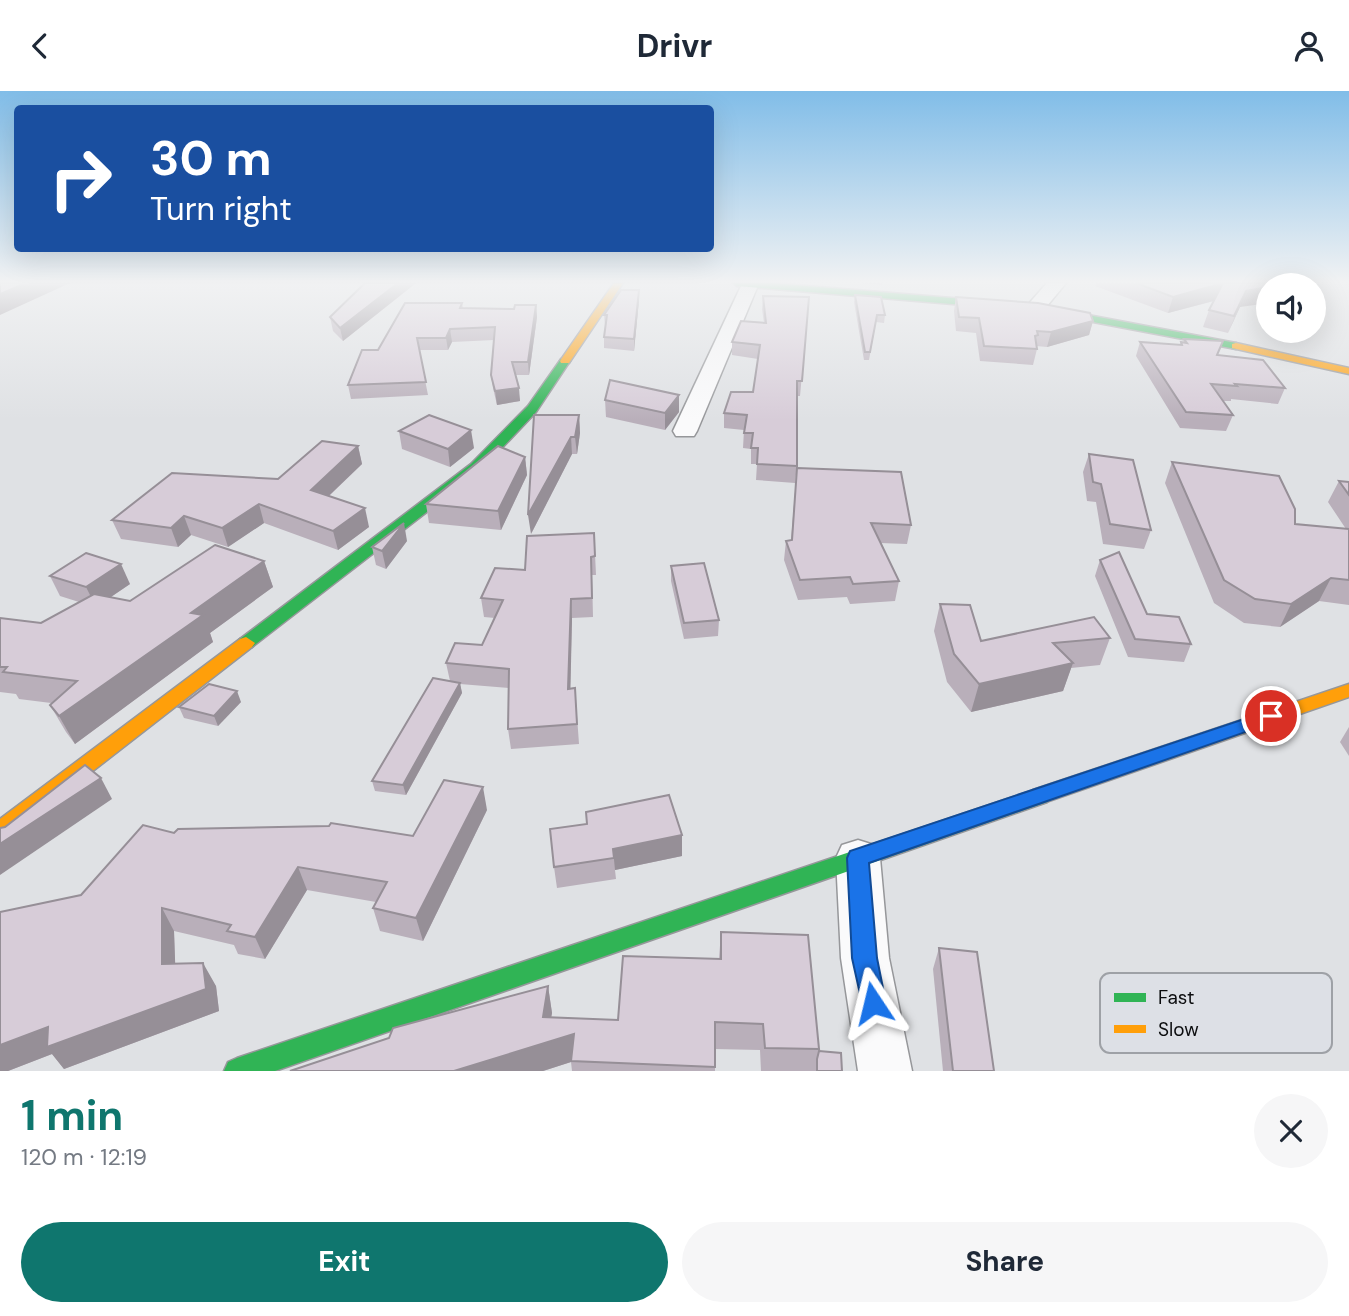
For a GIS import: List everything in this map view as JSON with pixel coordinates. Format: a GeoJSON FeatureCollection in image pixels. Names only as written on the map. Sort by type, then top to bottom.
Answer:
{"type":"FeatureCollection","features":[{"type":"Feature","properties":{"kind":"street"},"geometry":{"type":"LineString","coordinates":[[0,831],[476,467],[532,409],[587,329]]}},
{"type":"Feature","properties":{"kind":"street"},"geometry":{"type":"LineString","coordinates":[[685,431],[726,329]]}},
{"type":"Feature","properties":{"kind":"street"},"geometry":{"type":"LineString","coordinates":[[1150,329],[1349,371]]}},
{"type":"Feature","properties":{"kind":"street"},"geometry":{"type":"LineString","coordinates":[[237,1071],[1349,690]]}},
{"type":"Feature","properties":{"kind":"street"},"geometry":{"type":"LineString","coordinates":[[858,858],[865,958],[885,1071]]}},
{"type":"Feature","properties":{"kind":"building"},"geometry":{"type":"Polygon","coordinates":[[[390,329],[456,329],[450,329],[446,338],[417,338],[426,382],[348,385],[362,350],[378,350],[390,329]]]}},
{"type":"Feature","properties":{"kind":"building"},"geometry":{"type":"Polygon","coordinates":[[[495,329],[533,329],[528,362],[512,362],[519,388],[495,391],[491,375],[495,329]]]}},
{"type":"Feature","properties":{"kind":"building"},"geometry":{"type":"Polygon","coordinates":[[[605,329],[635,329],[634,339],[604,337],[605,329]]]}},
{"type":"Feature","properties":{"kind":"building"},"geometry":{"type":"Polygon","coordinates":[[[738,329],[806,329],[802,381],[797,381],[797,466],[757,464],[758,448],[751,448],[753,433],[744,433],[747,415],[724,413],[731,392],[753,392],[760,345],[732,342],[738,329]]]}},
{"type":"Feature","properties":{"kind":"building"},"geometry":{"type":"Polygon","coordinates":[[[861,329],[874,329],[870,352],[865,352],[861,329]]]}},
{"type":"Feature","properties":{"kind":"building"},"geometry":{"type":"Polygon","coordinates":[[[981,329],[1063,329],[1051,332],[1037,331],[1037,349],[984,346],[981,329]]]}},
{"type":"Feature","properties":{"kind":"building"},"geometry":{"type":"Polygon","coordinates":[[[1184,339],[1223,341],[1217,355],[1263,360],[1285,388],[1211,384],[1233,415],[1186,412],[1140,342],[1182,345],[1181,342],[1187,343],[1184,339]]]}},
{"type":"Feature","properties":{"kind":"building"},"geometry":{"type":"Polygon","coordinates":[[[610,380],[679,395],[665,413],[605,400],[610,380]]]}},
{"type":"Feature","properties":{"kind":"building"},"geometry":{"type":"Polygon","coordinates":[[[429,415],[471,430],[448,449],[399,431],[429,415]]]}},
{"type":"Feature","properties":{"kind":"building"},"geometry":{"type":"Polygon","coordinates":[[[534,415],[579,415],[575,437],[571,437],[528,515],[534,415]]]}},
{"type":"Feature","properties":{"kind":"building"},"geometry":{"type":"Polygon","coordinates":[[[322,441],[358,446],[311,490],[365,508],[333,531],[259,504],[222,528],[184,516],[171,528],[112,520],[172,473],[278,479],[322,441]]]}},
{"type":"Feature","properties":{"kind":"building"},"geometry":{"type":"Polygon","coordinates":[[[498,446],[525,457],[498,511],[426,504],[498,446]]]}},
{"type":"Feature","properties":{"kind":"building"},"geometry":{"type":"Polygon","coordinates":[[[1089,454],[1133,460],[1151,530],[1110,524],[1101,484],[1093,482],[1089,454]]]}},
{"type":"Feature","properties":{"kind":"building"},"geometry":{"type":"Polygon","coordinates":[[[1172,462],[1279,476],[1295,509],[1295,524],[1349,529],[1349,580],[1331,578],[1291,604],[1255,599],[1224,580],[1172,462]]]}},
{"type":"Feature","properties":{"kind":"building"},"geometry":{"type":"Polygon","coordinates":[[[797,468],[901,472],[911,525],[871,523],[899,581],[853,584],[850,577],[800,580],[786,541],[792,540],[797,468]]]}},
{"type":"Feature","properties":{"kind":"building"},"geometry":{"type":"Polygon","coordinates":[[[1339,481],[1349,482],[1349,495],[1339,481]]]}},
{"type":"Feature","properties":{"kind":"building"},"geometry":{"type":"Polygon","coordinates":[[[404,523],[382,551],[372,547],[404,523]]]}},
{"type":"Feature","properties":{"kind":"building"},"geometry":{"type":"Polygon","coordinates":[[[594,533],[595,556],[591,557],[592,598],[571,599],[568,689],[575,688],[577,724],[508,729],[509,669],[446,663],[455,643],[482,645],[503,600],[481,598],[495,568],[525,570],[527,536],[594,533]]]}},
{"type":"Feature","properties":{"kind":"building"},"geometry":{"type":"Polygon","coordinates":[[[215,545],[264,561],[191,613],[203,615],[59,716],[50,705],[77,681],[3,672],[7,667],[0,667],[0,618],[41,623],[94,594],[130,601],[215,545]]]}},
{"type":"Feature","properties":{"kind":"building"},"geometry":{"type":"Polygon","coordinates":[[[1119,552],[1147,614],[1179,617],[1191,644],[1135,639],[1100,560],[1119,552]]]}},
{"type":"Feature","properties":{"kind":"building"},"geometry":{"type":"Polygon","coordinates":[[[86,553],[121,564],[86,587],[50,576],[86,553]]]}},
{"type":"Feature","properties":{"kind":"building"},"geometry":{"type":"Polygon","coordinates":[[[704,563],[719,620],[684,623],[671,566],[704,563]]]}},
{"type":"Feature","properties":{"kind":"building"},"geometry":{"type":"Polygon","coordinates":[[[940,604],[970,605],[981,641],[1094,617],[1110,638],[1053,643],[1073,663],[979,684],[954,654],[940,604]]]}},
{"type":"Feature","properties":{"kind":"building"},"geometry":{"type":"Polygon","coordinates":[[[433,678],[460,683],[403,785],[372,781],[433,678]]]}},
{"type":"Feature","properties":{"kind":"building"},"geometry":{"type":"Polygon","coordinates":[[[209,684],[237,691],[214,716],[179,707],[209,684]]]}},
{"type":"Feature","properties":{"kind":"building"},"geometry":{"type":"Polygon","coordinates":[[[85,765],[101,778],[0,844],[0,828],[5,827],[85,765]]]}},
{"type":"Feature","properties":{"kind":"building"},"geometry":{"type":"Polygon","coordinates":[[[444,780],[483,787],[416,918],[373,908],[387,882],[298,867],[255,937],[227,931],[231,925],[162,908],[162,964],[203,963],[206,989],[47,1047],[48,1027],[0,1045],[0,912],[81,895],[143,825],[174,833],[178,829],[329,826],[331,823],[413,836],[444,780]]]}},
{"type":"Feature","properties":{"kind":"building"},"geometry":{"type":"Polygon","coordinates":[[[669,795],[682,835],[613,849],[614,858],[554,867],[550,829],[587,824],[586,812],[669,795]]]}},
{"type":"Feature","properties":{"kind":"building"},"geometry":{"type":"Polygon","coordinates":[[[721,932],[808,935],[819,1049],[765,1048],[763,1024],[715,1022],[715,1067],[571,1061],[574,1034],[454,1071],[290,1071],[389,1038],[393,1028],[548,986],[543,1017],[618,1020],[623,956],[721,959],[721,932]]]}},
{"type":"Feature","properties":{"kind":"building"},"geometry":{"type":"Polygon","coordinates":[[[939,948],[977,952],[994,1071],[953,1071],[939,948]]]}},
{"type":"Feature","properties":{"kind":"building"},"geometry":{"type":"Polygon","coordinates":[[[819,1051],[841,1053],[842,1071],[817,1071],[819,1051]]]}},
{"type":"Feature","properties":{"kind":"traffic: fast"},"geometry":{"type":"LineString","coordinates":[[1145,329],[1236,346]]}},
{"type":"Feature","properties":{"kind":"traffic: fast"},"geometry":{"type":"LineString","coordinates":[[246,643],[476,467],[532,409],[565,361]]}},
{"type":"Feature","properties":{"kind":"traffic: fast"},"geometry":{"type":"LineString","coordinates":[[237,1071],[1040,796]]}},
{"type":"Feature","properties":{"kind":"traffic: slow"},"geometry":{"type":"LineString","coordinates":[[565,361],[587,329]]}},
{"type":"Feature","properties":{"kind":"traffic: slow"},"geometry":{"type":"LineString","coordinates":[[1236,346],[1349,371]]}},
{"type":"Feature","properties":{"kind":"traffic: slow"},"geometry":{"type":"LineString","coordinates":[[0,831],[246,643]]}},
{"type":"Feature","properties":{"kind":"traffic: slow"},"geometry":{"type":"LineString","coordinates":[[1040,796],[1349,690]]}},
{"type":"Feature","properties":{"kind":"route"},"geometry":{"type":"LineString","coordinates":[[873,1003],[865,958],[858,858],[1271,716]]}}]}
